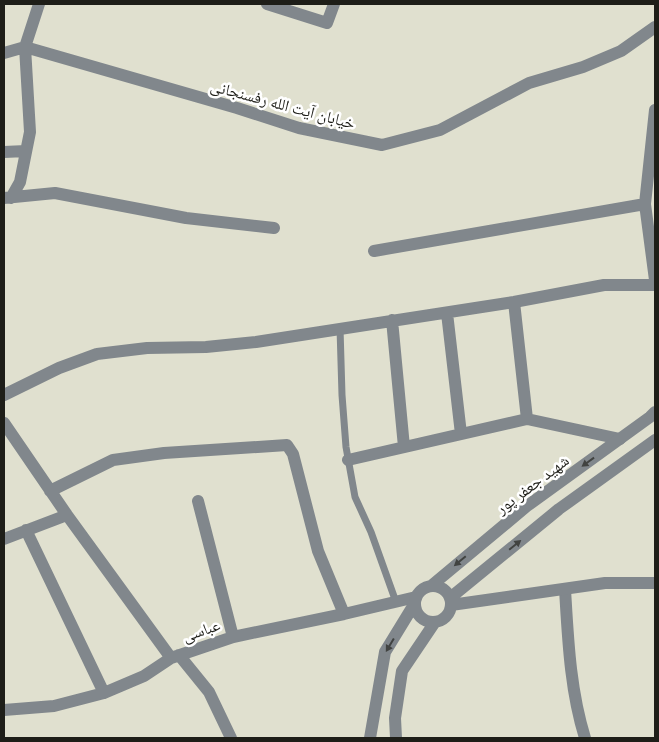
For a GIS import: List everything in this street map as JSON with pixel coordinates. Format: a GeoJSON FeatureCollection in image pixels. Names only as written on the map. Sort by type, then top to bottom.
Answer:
{"type":"FeatureCollection","features":[{"type":"Feature","properties":{"kind":"street"},"geometry":{"type":"LineString","coordinates":[[7,198],[20,182],[30,132],[25,47],[39,4]]}},
{"type":"Feature","properties":{"kind":"street"},"geometry":{"type":"LineString","coordinates":[[267,4],[327,23],[334,4]]}},
{"type":"Feature","properties":{"kind":"street","name":"خیابان آیت الله رفسنجانی"},"geometry":{"type":"LineString","coordinates":[[25,47],[237,108],[299,128],[382,145],[440,130],[529,83],[583,67],[621,51],[655,27]]}},
{"type":"Feature","properties":{"kind":"street"},"geometry":{"type":"LineString","coordinates":[[4,53],[25,47]]}},
{"type":"Feature","properties":{"kind":"street"},"geometry":{"type":"LineString","coordinates":[[655,110],[645,204],[655,280]]}},
{"type":"Feature","properties":{"kind":"street"},"geometry":{"type":"LineString","coordinates":[[4,152],[26,151]]}},
{"type":"Feature","properties":{"kind":"street"},"geometry":{"type":"LineString","coordinates":[[7,198],[55,193],[186,218],[274,228]]}},
{"type":"Feature","properties":{"kind":"street"},"geometry":{"type":"LineString","coordinates":[[374,251],[645,204]]}},
{"type":"Feature","properties":{"kind":"street"},"geometry":{"type":"LineString","coordinates":[[4,394],[59,368],[98,354],[147,348],[206,347],[231,344],[514,302],[604,286],[655,285]]}},
{"type":"Feature","properties":{"kind":"street"},"geometry":{"type":"LineString","coordinates":[[514,302],[527,419]]}},
{"type":"Feature","properties":{"kind":"street"},"geometry":{"type":"LineString","coordinates":[[447,312],[461,434]]}},
{"type":"Feature","properties":{"kind":"street"},"geometry":{"type":"LineString","coordinates":[[392,320],[404,447]]}},
{"type":"Feature","properties":{"kind":"street","name":"شهید جعفر پور"},"geometry":{"type":"LineString","coordinates":[[430,586],[527,506],[650,418],[655,412]]}},
{"type":"Feature","properties":{"kind":"street"},"geometry":{"type":"LineString","coordinates":[[348,460],[527,419],[620,439]]}},
{"type":"Feature","properties":{"kind":"street"},"geometry":{"type":"LineString","coordinates":[[4,423],[67,515],[175,656],[209,692],[231,738]]}},
{"type":"Feature","properties":{"kind":"street"},"geometry":{"type":"LineString","coordinates":[[396,738],[394,718],[402,671],[435,622],[447,615],[451,601],[559,509],[655,440]]}},
{"type":"Feature","properties":{"kind":"street"},"geometry":{"type":"LineString","coordinates":[[50,491],[113,460],[164,453],[287,445],[294,454],[318,551],[344,614]]}},
{"type":"Feature","properties":{"kind":"street"},"geometry":{"type":"LineString","coordinates":[[198,501],[233,637]]}},
{"type":"Feature","properties":{"kind":"street"},"geometry":{"type":"LineString","coordinates":[[4,539],[67,515]]}},
{"type":"Feature","properties":{"kind":"street"},"geometry":{"type":"LineString","coordinates":[[26,530],[104,693]]}},
{"type":"Feature","properties":{"kind":"street"},"geometry":{"type":"LineString","coordinates":[[451,601],[606,583],[655,583]]}},
{"type":"Feature","properties":{"kind":"street"},"geometry":{"type":"LineString","coordinates":[[370,738],[385,652],[420,591],[430,586],[442,588],[451,601]]}},
{"type":"Feature","properties":{"kind":"street"},"geometry":{"type":"LineString","coordinates":[[565,589],[569,652],[578,715],[585,738]]}},
{"type":"Feature","properties":{"kind":"street"},"geometry":{"type":"LineString","coordinates":[[415,600],[416,609],[422,618],[435,622]]}},
{"type":"Feature","properties":{"kind":"street","name":"عباسی"},"geometry":{"type":"LineString","coordinates":[[4,710],[54,706],[104,693],[144,676],[175,656],[233,637],[396,602],[415,600]]}},
{"type":"Feature","properties":{"kind":"lane"},"geometry":{"type":"LineString","coordinates":[[340,328],[342,395],[348,460],[354,497],[371,532],[396,602]]}}]}
